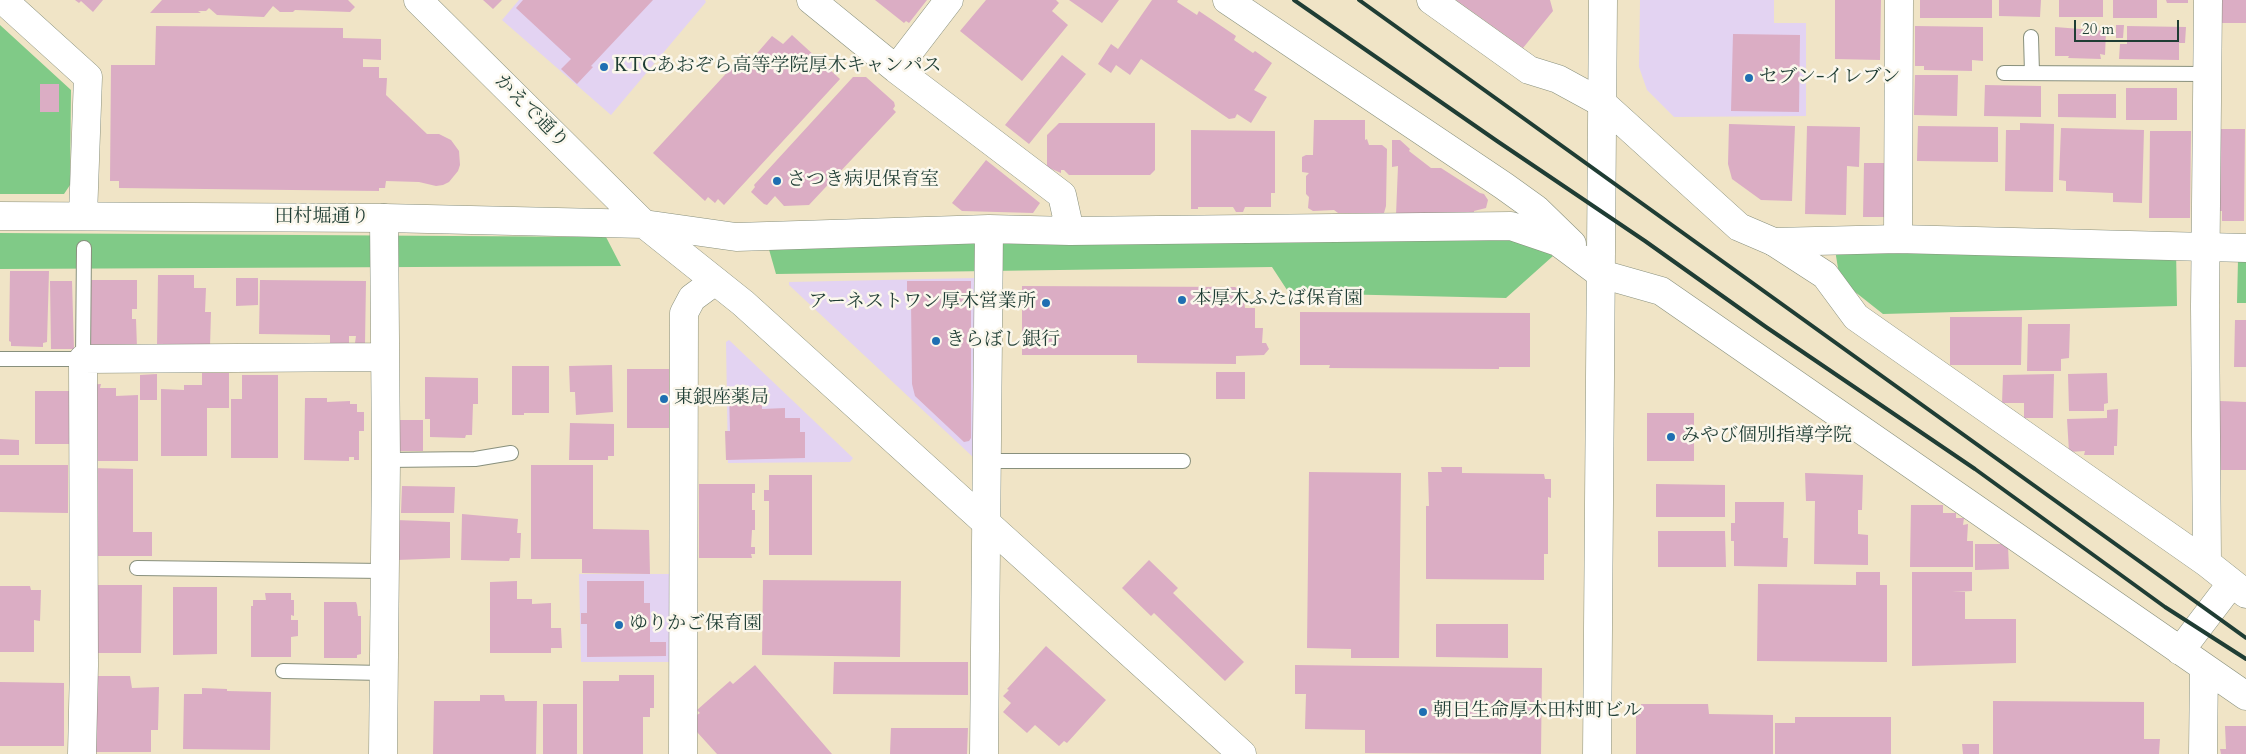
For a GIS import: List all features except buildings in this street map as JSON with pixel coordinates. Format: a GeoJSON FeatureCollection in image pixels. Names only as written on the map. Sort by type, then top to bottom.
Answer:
{"type":"FeatureCollection","features":[{"type":"Feature","properties":{"kind":"street"},"geometry":{"type":"LineString","coordinates":[[3,0],[88,77],[82,216]]}},
{"type":"Feature","properties":{"kind":"street","name":"かえで通り"},"geometry":{"type":"LineString","coordinates":[[418,0],[644,224],[743,303],[1242,754]]}},
{"type":"Feature","properties":{"kind":"street"},"geometry":{"type":"LineString","coordinates":[[811,0],[896,69],[1062,195],[1070,231]]}},
{"type":"Feature","properties":{"kind":"street"},"geometry":{"type":"LineString","coordinates":[[896,69],[949,0]]}},
{"type":"Feature","properties":{"kind":"street"},"geometry":{"type":"LineString","coordinates":[[1227,0],[1536,209],[1602,274],[1661,291],[2246,696]]}},
{"type":"Feature","properties":{"kind":"street"},"geometry":{"type":"LineString","coordinates":[[1431,0],[1529,70],[1558,79],[1602,104],[1739,227],[1774,242],[1825,275],[1856,317],[2208,563],[2238,589],[2180,651]]}},
{"type":"Feature","properties":{"kind":"street"},"geometry":{"type":"LineString","coordinates":[[1597,754],[1602,274],[1602,0]]}},
{"type":"Feature","properties":{"kind":"street"},"geometry":{"type":"LineString","coordinates":[[1898,239],[1899,0]]}},
{"type":"Feature","properties":{"kind":"street"},"geometry":{"type":"LineString","coordinates":[[2208,0],[2206,248],[2208,563]]}},
{"type":"Feature","properties":{"kind":"street","name":"田村堀通り"},"geometry":{"type":"LineString","coordinates":[[0,216],[384,218],[644,224],[736,238],[989,229],[1070,231],[1511,226],[1558,242],[1602,274]]}},
{"type":"Feature","properties":{"kind":"street"},"geometry":{"type":"LineString","coordinates":[[383,754],[386,460],[384,218]]}},
{"type":"Feature","properties":{"kind":"street"},"geometry":{"type":"LineString","coordinates":[[984,754],[989,229]]}},
{"type":"Feature","properties":{"kind":"street"},"geometry":{"type":"LineString","coordinates":[[1774,242],[1898,239],[2246,248]]}},
{"type":"Feature","properties":{"kind":"street"},"geometry":{"type":"LineString","coordinates":[[683,754],[684,313],[692,298],[715,281]]}},
{"type":"Feature","properties":{"kind":"street"},"geometry":{"type":"LineString","coordinates":[[82,754],[84,666],[83,360],[385,357]]}},
{"type":"Feature","properties":{"kind":"street"},"geometry":{"type":"LineString","coordinates":[[2203,754],[2204,667]]}},
{"type":"Feature","properties":{"kind":"lane"},"geometry":{"type":"LineString","coordinates":[[2031,37],[2032,73]]}},
{"type":"Feature","properties":{"kind":"lane"},"geometry":{"type":"LineString","coordinates":[[2004,73],[2208,74]]}},
{"type":"Feature","properties":{"kind":"lane"},"geometry":{"type":"LineString","coordinates":[[0,359],[83,360],[84,248]]}},
{"type":"Feature","properties":{"kind":"lane"},"geometry":{"type":"LineString","coordinates":[[386,460],[476,459],[511,453]]}},
{"type":"Feature","properties":{"kind":"lane"},"geometry":{"type":"LineString","coordinates":[[987,461],[1183,461]]}},
{"type":"Feature","properties":{"kind":"lane"},"geometry":{"type":"LineString","coordinates":[[137,568],[384,571]]}},
{"type":"Feature","properties":{"kind":"lane"},"geometry":{"type":"LineString","coordinates":[[283,671],[383,673]]}},
{"type":"Feature","properties":{"kind":"shaded area","name":"KTCあおぞら高等学院厚木キャンパス"},"geometry":{"type":"Polygon","coordinates":[[[519,0],[705,0],[706,2],[611,115],[502,20],[519,0]]]}},
{"type":"Feature","properties":{"kind":"shaded area"},"geometry":{"type":"Polygon","coordinates":[[[1640,0],[1774,0],[1774,23],[1806,23],[1806,116],[1674,117],[1647,90],[1639,67],[1640,0]]]}},
{"type":"Feature","properties":{"kind":"shaded area"},"geometry":{"type":"Polygon","coordinates":[[[975,278],[974,458],[789,285],[789,282],[975,278]]]}},
{"type":"Feature","properties":{"kind":"shaded area"},"geometry":{"type":"Polygon","coordinates":[[[729,340],[853,458],[850,462],[728,463],[726,342],[729,340]]]}},
{"type":"Feature","properties":{"kind":"shaded area"},"geometry":{"type":"Polygon","coordinates":[[[579,574],[675,574],[675,662],[581,662],[579,574]]]}},
{"type":"Feature","properties":{"kind":"green space"},"geometry":{"type":"Polygon","coordinates":[[[0,25],[71,90],[70,185],[64,194],[0,194],[0,25]]]}},
{"type":"Feature","properties":{"kind":"green space"},"geometry":{"type":"Polygon","coordinates":[[[0,233],[606,237],[621,266],[0,269],[0,233]]]}},
{"type":"Feature","properties":{"kind":"green space"},"geometry":{"type":"Polygon","coordinates":[[[1523,238],[1553,256],[1506,298],[1289,293],[1272,267],[776,274],[766,239],[1523,238]]]}},
{"type":"Feature","properties":{"kind":"green space"},"geometry":{"type":"Polygon","coordinates":[[[2176,248],[2177,306],[1883,314],[1840,280],[1835,250],[2176,248]]]}},
{"type":"Feature","properties":{"kind":"green space"},"geometry":{"type":"Polygon","coordinates":[[[2238,260],[2246,261],[2246,303],[2237,303],[2238,260]]]}},
{"type":"Feature","properties":{"kind":"railway"},"geometry":{"type":"LineString","coordinates":[[1294,0],[1645,241],[1766,327],[1975,469],[2165,607],[2246,659]]}},
{"type":"Feature","properties":{"kind":"railway"},"geometry":{"type":"LineString","coordinates":[[1359,0],[2246,638]]}},
{"type":"Feature","properties":{"kind":"place","name":"KTCあおぞら高等学院厚木キャンパス"},"geometry":{"type":"Point","coordinates":[604,67]}},
{"type":"Feature","properties":{"kind":"place","name":"セブン-イレブン"},"geometry":{"type":"Point","coordinates":[1749,78]}},
{"type":"Feature","properties":{"kind":"place","name":"さつき病児保育室"},"geometry":{"type":"Point","coordinates":[777,181]}},
{"type":"Feature","properties":{"kind":"place","name":"本厚木ふたば保育園"},"geometry":{"type":"Point","coordinates":[1182,300]}},
{"type":"Feature","properties":{"kind":"place","name":"アーネストワン厚木営業所"},"geometry":{"type":"Point","coordinates":[1046,303]}},
{"type":"Feature","properties":{"kind":"place","name":"きらぼし銀行"},"geometry":{"type":"Point","coordinates":[936,341]}},
{"type":"Feature","properties":{"kind":"place","name":"東銀座薬局"},"geometry":{"type":"Point","coordinates":[664,399]}},
{"type":"Feature","properties":{"kind":"place","name":"みやび個別指導学院"},"geometry":{"type":"Point","coordinates":[1671,437]}},
{"type":"Feature","properties":{"kind":"place","name":"ゆりかご保育園"},"geometry":{"type":"Point","coordinates":[619,625]}},
{"type":"Feature","properties":{"kind":"place","name":"朝日生命厚木田村町ビル"},"geometry":{"type":"Point","coordinates":[1423,712]}}]}
